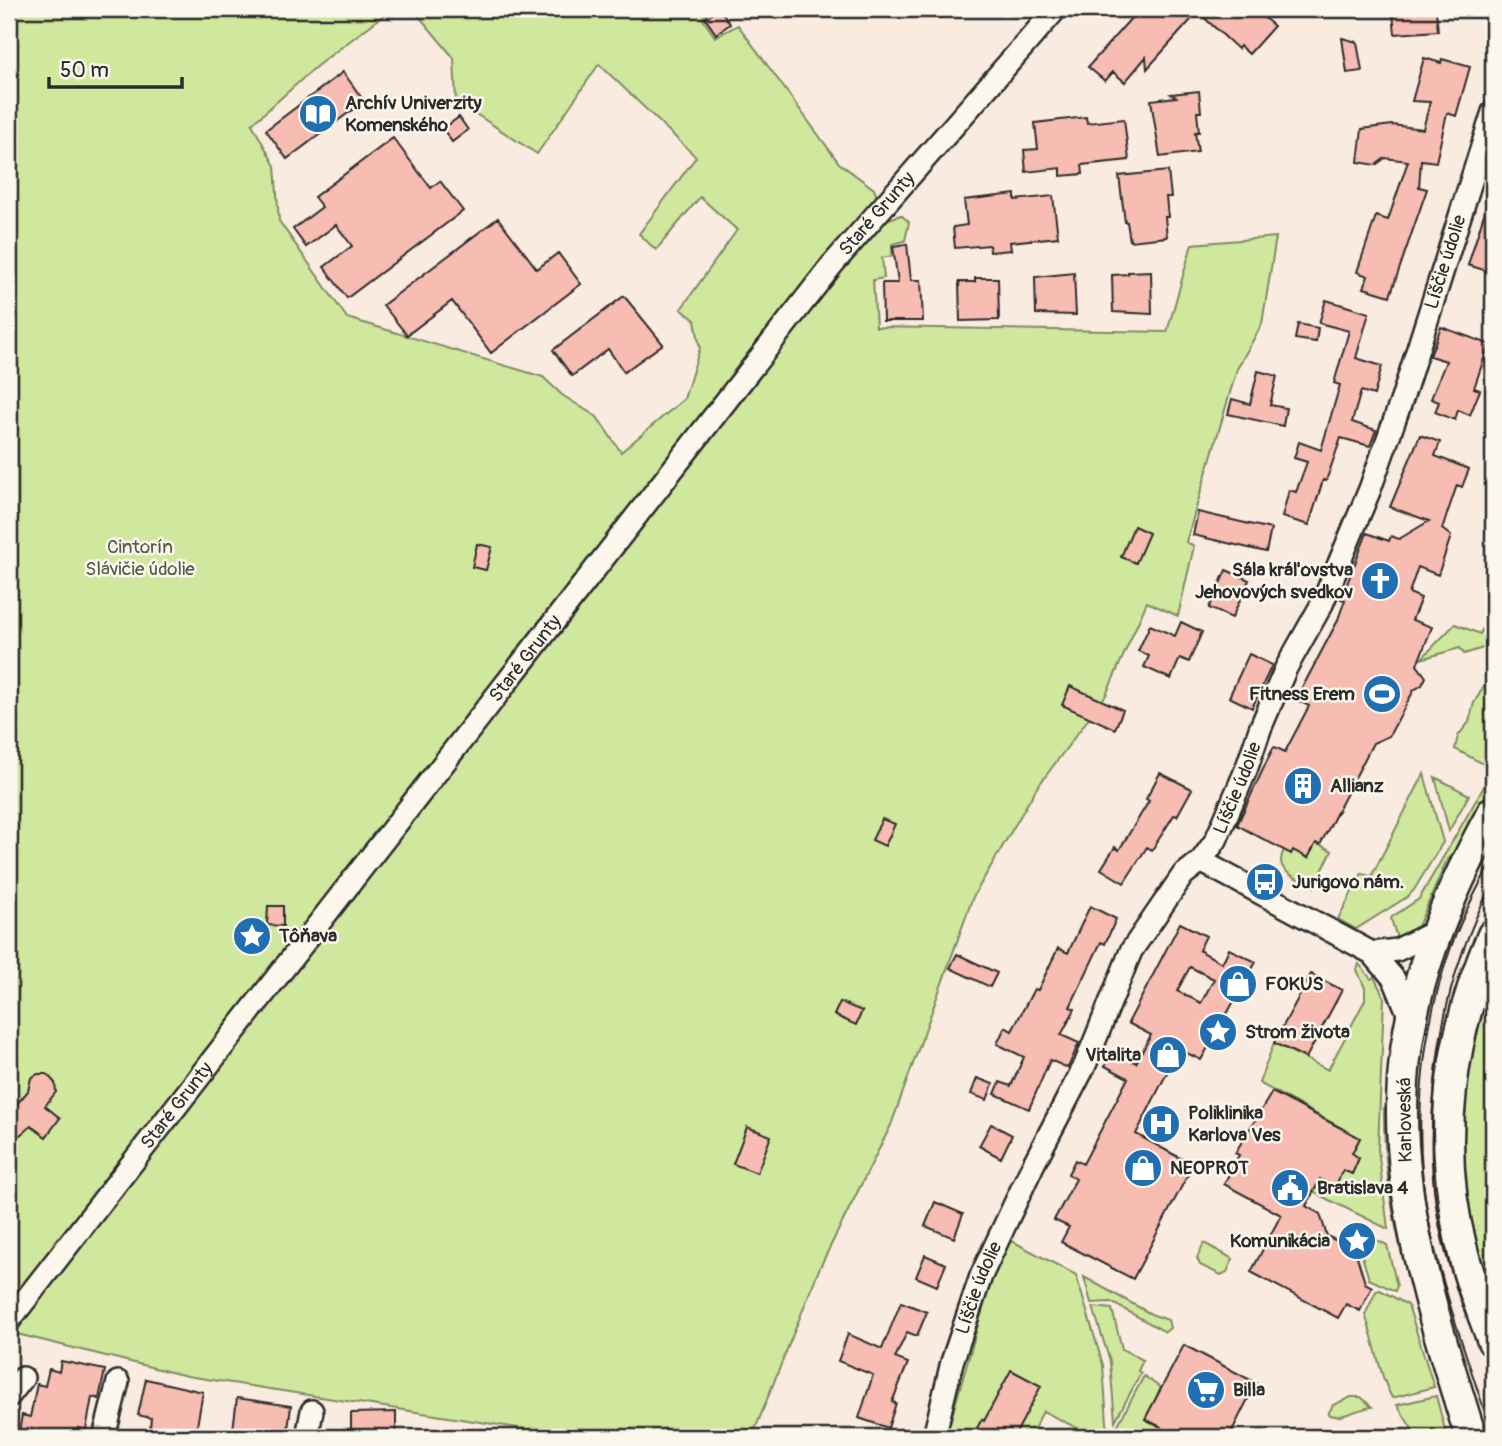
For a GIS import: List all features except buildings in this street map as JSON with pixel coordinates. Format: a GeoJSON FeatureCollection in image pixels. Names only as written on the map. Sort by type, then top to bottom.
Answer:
{"type":"FeatureCollection","features":[{"type":"Feature","properties":{"kind":"main road","name":"Karloveská"},"geometry":{"type":"LineString","coordinates":[[1471,1437],[1437,1326],[1415,1235],[1408,1199],[1402,1099],[1411,1020],[1436,931],[1461,873],[1492,817]]}},
{"type":"Feature","properties":{"kind":"main road"},"geometry":{"type":"LineString","coordinates":[[1493,935],[1482,959],[1459,1037],[1452,1078],[1448,1144],[1451,1185],[1461,1247],[1493,1341]]}},
{"type":"Feature","properties":{"kind":"street","name":"Staré Grunty"},"geometry":{"type":"LineString","coordinates":[[9,1321],[832,265],[1056,9]]}},
{"type":"Feature","properties":{"kind":"street","name":"Líščie údolie"},"geometry":{"type":"LineString","coordinates":[[934,1437],[952,1362],[982,1276],[1033,1165],[1085,1065],[1131,951],[1183,875],[1201,860],[1216,840],[1247,770],[1260,729],[1286,668],[1322,604],[1370,489],[1402,399],[1493,112]]}},
{"type":"Feature","properties":{"kind":"street"},"geometry":{"type":"LineString","coordinates":[[1201,860],[1372,953],[1394,978],[1411,1020]]}},
{"type":"Feature","properties":{"kind":"street"},"geometry":{"type":"LineString","coordinates":[[1372,953],[1397,950],[1436,931]]}},
{"type":"Feature","properties":{"kind":"street"},"geometry":{"type":"LineString","coordinates":[[9,1396],[23,1378]]}},
{"type":"Feature","properties":{"kind":"street"},"geometry":{"type":"LineString","coordinates":[[103,1437],[118,1382]]}},
{"type":"Feature","properties":{"kind":"street"},"geometry":{"type":"LineString","coordinates":[[307,1437],[312,1411]]}},
{"type":"Feature","properties":{"kind":"green space","name":"Cintorín Slávičie údolie"},"geometry":{"type":"Polygon","coordinates":[[[9,9],[392,9],[318,65],[252,124],[275,166],[279,221],[347,318],[543,377],[562,395],[597,417],[621,452],[684,399],[700,348],[695,320],[681,309],[737,230],[700,197],[656,250],[639,234],[696,157],[599,64],[537,154],[456,101],[454,58],[413,9],[713,9],[702,18],[715,37],[738,25],[839,163],[874,189],[886,220],[901,215],[909,222],[905,241],[892,244],[892,256],[882,258],[884,278],[873,280],[876,327],[1167,332],[1192,244],[1276,237],[1262,324],[1237,369],[1186,542],[1194,546],[1178,616],[1147,602],[1106,695],[1036,789],[973,897],[891,1125],[820,1267],[752,1437],[575,1437],[187,1376],[17,1334],[9,1328],[9,9]]]}},
{"type":"Feature","properties":{"kind":"green space"},"geometry":{"type":"Polygon","coordinates":[[[1493,605],[1493,645],[1464,654],[1460,648],[1421,659],[1455,624],[1480,634],[1493,605]]]}},
{"type":"Feature","properties":{"kind":"green space"},"geometry":{"type":"Polygon","coordinates":[[[1493,675],[1493,754],[1487,766],[1455,749],[1458,736],[1469,722],[1474,703],[1493,675]]]}},
{"type":"Feature","properties":{"kind":"green space"},"geometry":{"type":"Polygon","coordinates":[[[1493,771],[1493,793],[1475,826],[1447,860],[1417,929],[1398,941],[1392,917],[1419,899],[1493,771]]]}},
{"type":"Feature","properties":{"kind":"green space"},"geometry":{"type":"Polygon","coordinates":[[[1424,774],[1443,842],[1407,897],[1356,929],[1338,919],[1362,873],[1371,877],[1424,774]]]}},
{"type":"Feature","properties":{"kind":"green space"},"geometry":{"type":"Polygon","coordinates":[[[1435,777],[1469,795],[1449,831],[1435,777]]]}},
{"type":"Feature","properties":{"kind":"green space"},"geometry":{"type":"Polygon","coordinates":[[[1316,843],[1332,851],[1314,887],[1288,873],[1281,864],[1281,858],[1284,850],[1293,850],[1308,858],[1316,843]]]}},
{"type":"Feature","properties":{"kind":"green space"},"geometry":{"type":"Polygon","coordinates":[[[1493,959],[1493,1310],[1469,1239],[1459,1108],[1477,1007],[1493,959]]]}},
{"type":"Feature","properties":{"kind":"green space"},"geometry":{"type":"Polygon","coordinates":[[[1359,964],[1371,979],[1374,977],[1384,997],[1378,1149],[1388,1229],[1313,1192],[1320,1179],[1334,1186],[1343,1170],[1352,1174],[1359,1158],[1352,1154],[1360,1138],[1259,1083],[1274,1043],[1328,1070],[1365,1000],[1365,988],[1357,970],[1359,964]]]}},
{"type":"Feature","properties":{"kind":"green space"},"geometry":{"type":"Polygon","coordinates":[[[1384,1104],[1438,1379],[1399,1243],[1388,1175],[1384,1104]]]}},
{"type":"Feature","properties":{"kind":"green space"},"geometry":{"type":"Polygon","coordinates":[[[1351,1228],[1387,1245],[1397,1286],[1395,1291],[1369,1279],[1359,1246],[1345,1239],[1351,1228]]]}},
{"type":"Feature","properties":{"kind":"green space"},"geometry":{"type":"Polygon","coordinates":[[[1010,1240],[1076,1275],[1103,1365],[1108,1437],[1095,1437],[1043,1411],[1030,1437],[946,1437],[991,1280],[1010,1240]]]}},
{"type":"Feature","properties":{"kind":"green space"},"geometry":{"type":"Polygon","coordinates":[[[1204,1243],[1233,1259],[1227,1272],[1221,1275],[1200,1265],[1197,1258],[1204,1243]]]}},
{"type":"Feature","properties":{"kind":"green space"},"geometry":{"type":"Polygon","coordinates":[[[1084,1277],[1151,1314],[1168,1320],[1170,1328],[1165,1332],[1111,1302],[1091,1303],[1084,1277]]]}},
{"type":"Feature","properties":{"kind":"green space"},"geometry":{"type":"Polygon","coordinates":[[[1380,1290],[1408,1305],[1434,1387],[1392,1398],[1383,1378],[1365,1315],[1376,1291],[1380,1290]]]}},
{"type":"Feature","properties":{"kind":"green space"},"geometry":{"type":"Polygon","coordinates":[[[1093,1307],[1112,1309],[1122,1349],[1143,1360],[1138,1371],[1141,1373],[1115,1421],[1110,1362],[1093,1307]]]}},
{"type":"Feature","properties":{"kind":"green space"},"geometry":{"type":"Polygon","coordinates":[[[1144,1376],[1161,1388],[1145,1419],[1161,1427],[1156,1437],[1115,1435],[1115,1430],[1144,1376]]]}},
{"type":"Feature","properties":{"kind":"green space"},"geometry":{"type":"Polygon","coordinates":[[[1436,1396],[1447,1437],[1417,1437],[1397,1405],[1436,1396]]]}},
{"type":"Feature","properties":{"kind":"green space"},"geometry":{"type":"Polygon","coordinates":[[[1351,1397],[1361,1397],[1372,1407],[1338,1416],[1328,1414],[1333,1405],[1351,1397]]]}},
{"type":"Feature","properties":{"kind":"tram line"},"geometry":{"type":"LineString","coordinates":[[1493,859],[1459,926],[1440,983],[1425,1053],[1420,1123],[1424,1194],[1436,1255],[1493,1437]]}},
{"type":"Feature","properties":{"kind":"tram line"},"geometry":{"type":"LineString","coordinates":[[1459,1297],[1445,1245],[1437,1192],[1433,1139],[1435,1086],[1441,1033],[1453,981],[1493,882]]}},
{"type":"Feature","properties":{"kind":"place","name":"Archív Univerzity Komenského"},"geometry":{"type":"Point","coordinates":[318,114]}},
{"type":"Feature","properties":{"kind":"place","name":"Sála kráľovstva Jehovových svedkov"},"geometry":{"type":"Point","coordinates":[1380,581]}},
{"type":"Feature","properties":{"kind":"place","name":"Fitness Erem"},"geometry":{"type":"Point","coordinates":[1382,694]}},
{"type":"Feature","properties":{"kind":"place","name":"Allianz"},"geometry":{"type":"Point","coordinates":[1303,786]}},
{"type":"Feature","properties":{"kind":"place","name":"Jurigovo nám."},"geometry":{"type":"Point","coordinates":[1265,882]}},
{"type":"Feature","properties":{"kind":"place","name":"Tôňava"},"geometry":{"type":"Point","coordinates":[252,936]}},
{"type":"Feature","properties":{"kind":"place","name":"FOKUS"},"geometry":{"type":"Point","coordinates":[1238,984]}},
{"type":"Feature","properties":{"kind":"place","name":"Strom života"},"geometry":{"type":"Point","coordinates":[1218,1032]}},
{"type":"Feature","properties":{"kind":"place","name":"Vitalita"},"geometry":{"type":"Point","coordinates":[1168,1055]}},
{"type":"Feature","properties":{"kind":"place","name":"Poliklinika Karlova Ves"},"geometry":{"type":"Point","coordinates":[1161,1124]}},
{"type":"Feature","properties":{"kind":"place","name":"NEOPROT"},"geometry":{"type":"Point","coordinates":[1143,1168]}},
{"type":"Feature","properties":{"kind":"place","name":"Bratislava 4"},"geometry":{"type":"Point","coordinates":[1290,1188]}},
{"type":"Feature","properties":{"kind":"place","name":"Komunikácia"},"geometry":{"type":"Point","coordinates":[1357,1241]}},
{"type":"Feature","properties":{"kind":"place","name":"Billa"},"geometry":{"type":"Point","coordinates":[1206,1390]}}]}
